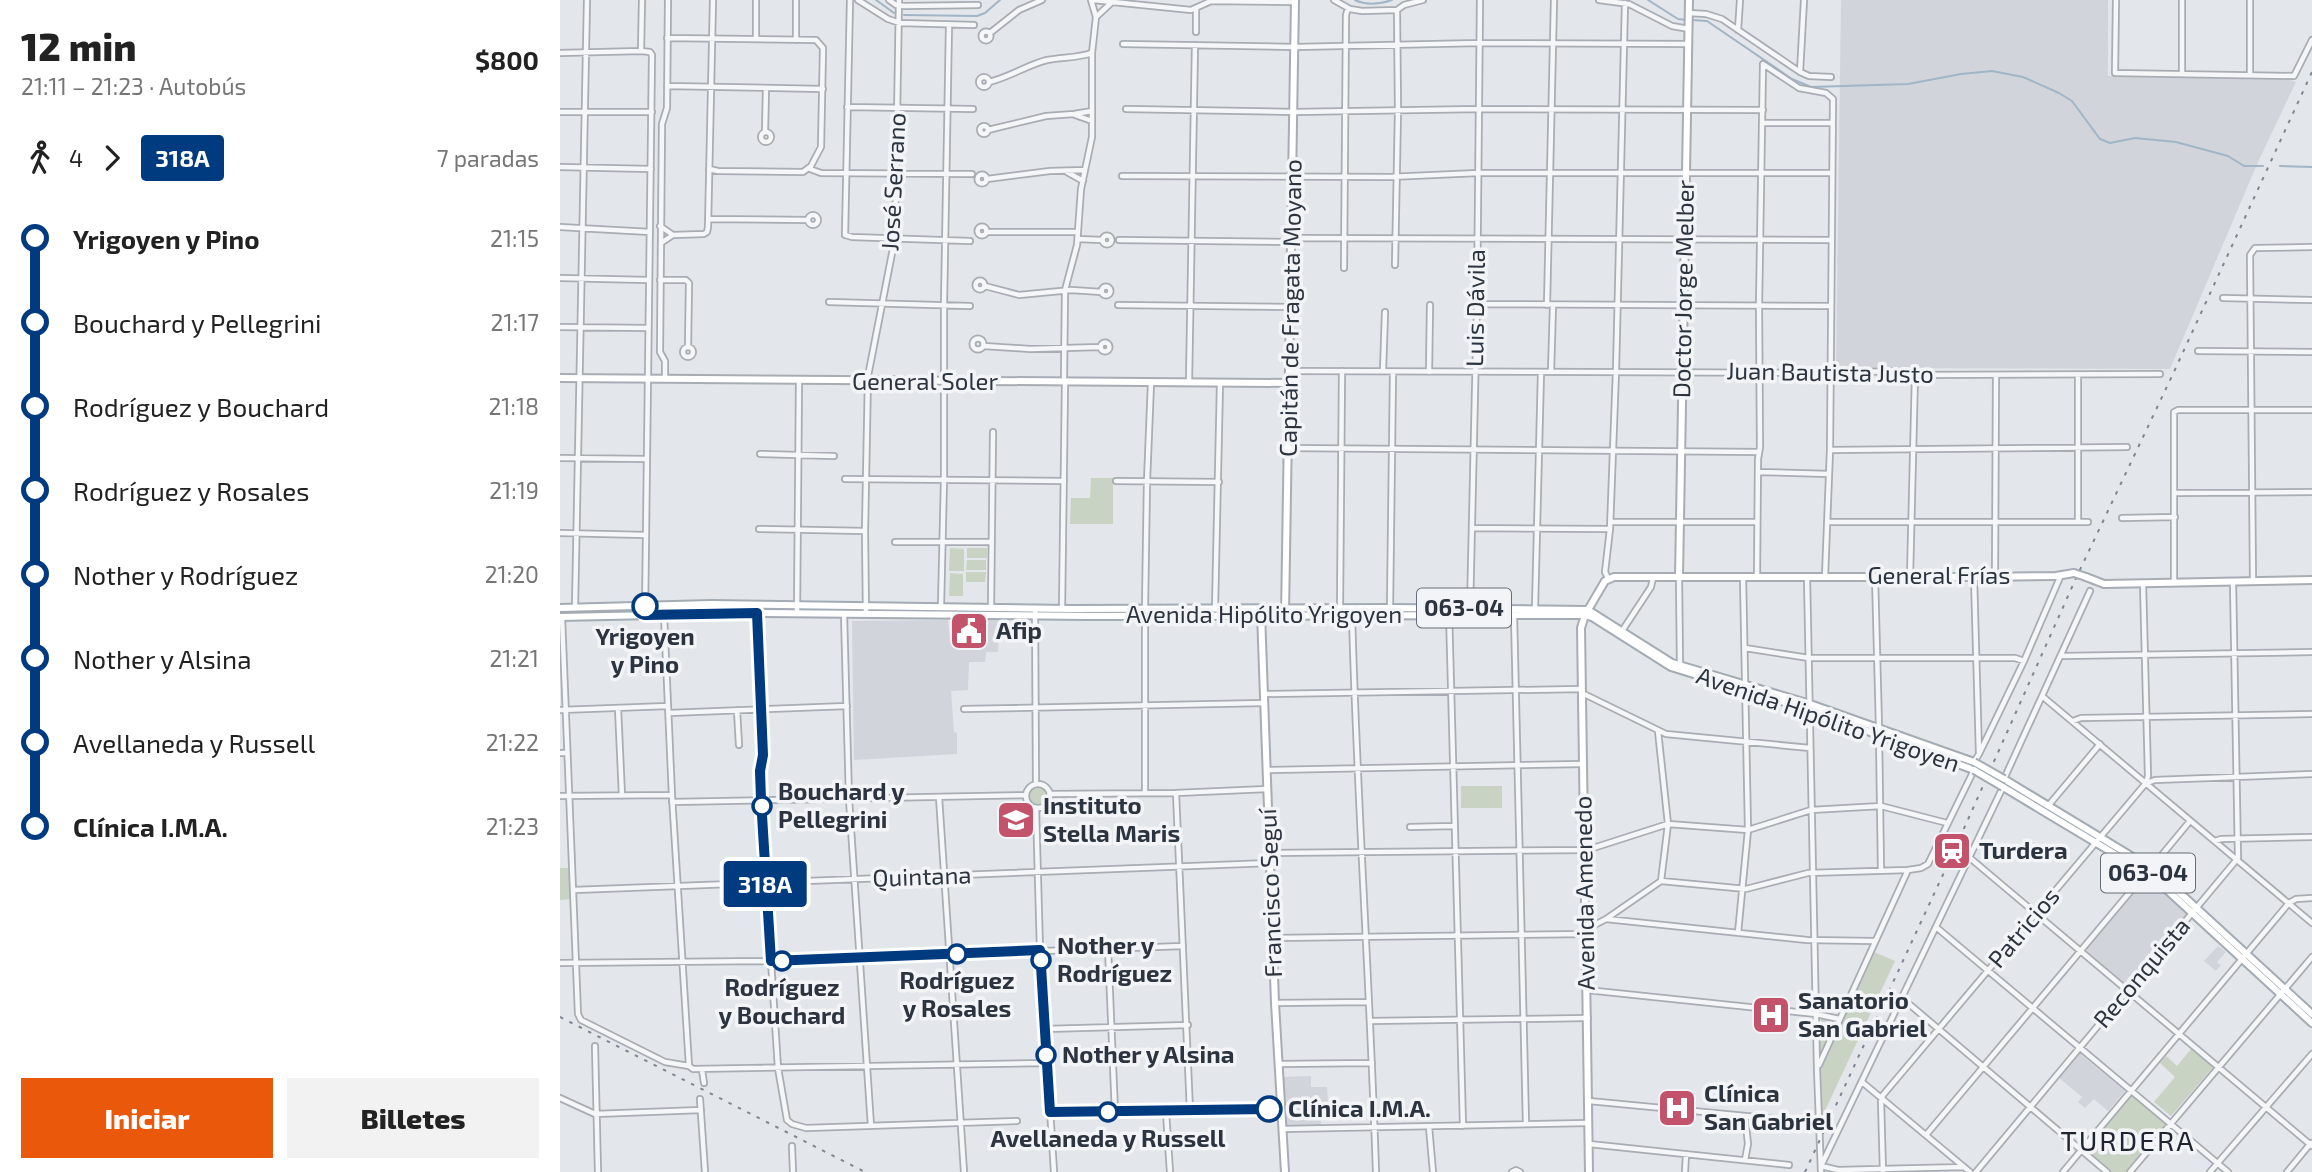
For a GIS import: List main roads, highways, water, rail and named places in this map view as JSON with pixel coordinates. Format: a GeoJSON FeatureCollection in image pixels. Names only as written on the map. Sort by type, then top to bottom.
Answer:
{"type":"FeatureCollection","features":[{"type":"Feature","properties":{"kind":"main road","name":"Doctor Jorge Melber"},"geometry":{"type":"LineString","coordinates":[[1679,577],[1689,0]]}},
{"type":"Feature","properties":{"kind":"main road","name":"Capitán de Fragata Moyano"},"geometry":{"type":"LineString","coordinates":[[1285,611],[1295,1]]}},
{"type":"Feature","properties":{"kind":"main road","name":"General Soler"},"geometry":{"type":"LineString","coordinates":[[560,378],[1290,383]]}},
{"type":"Feature","properties":{"kind":"main road","name":"General Frías"},"geometry":{"type":"LineString","coordinates":[[1587,612],[1608,578],[1995,577],[2074,573],[2099,583],[2312,580]]}},
{"type":"Feature","properties":{"kind":"main road","name":"Avenida Hipólito Yrigoyen"},"geometry":{"type":"LineString","coordinates":[[560,608],[645,606],[756,609],[797,614],[844,614],[866,610],[942,606],[1035,611]]}},
{"type":"Feature","properties":{"kind":"main road","name":"Avenida Hipólito Yrigoyen"},"geometry":{"type":"LineString","coordinates":[[561,617],[664,615],[798,606],[866,610],[1062,612],[1285,611],[1352,614],[1449,611]]}},
{"type":"Feature","properties":{"kind":"main road","name":"Avenida Hipólito Yrigoyen"},"geometry":{"type":"LineString","coordinates":[[1285,611],[1390,608],[1514,615],[1587,612],[1665,665],[1746,687]]}},
{"type":"Feature","properties":{"kind":"main road","name":"Avenida Hipólito Yrigoyen"},"geometry":{"type":"LineString","coordinates":[[1470,612],[1535,608],[1587,612],[1663,658],[1680,665],[1810,707],[1974,766],[2149,870],[2283,992],[2312,1023]]}},
{"type":"Feature","properties":{"kind":"main road","name":"Avenida Hipólito Yrigoyen"},"geometry":{"type":"LineString","coordinates":[[1145,612],[1215,609],[1261,611]]}},
{"type":"Feature","properties":{"kind":"main road","name":"Francisco Seguí"},"geometry":{"type":"LineString","coordinates":[[1261,611],[1275,1003],[1285,1172]]}},
{"type":"Feature","properties":{"kind":"main road","name":"Avenida Amenedo"},"geometry":{"type":"LineString","coordinates":[[1587,612],[1581,628],[1581,691],[1589,1172]]}},
{"type":"Feature","properties":{"kind":"main road","name":"Avenida Hipólito Yrigoyen"},"geometry":{"type":"LineString","coordinates":[[2003,783],[2048,806],[2098,840]]}},
{"type":"Feature","properties":{"kind":"main road","name":"Avenida Hipólito Yrigoyen"},"geometry":{"type":"LineString","coordinates":[[2283,992],[2312,1014]]}},
{"type":"Feature","properties":{"kind":"waterway"},"geometry":{"type":"LineString","coordinates":[[876,0],[894,13]]}},
{"type":"Feature","properties":{"kind":"waterway"},"geometry":{"type":"LineString","coordinates":[[904,15],[977,16],[985,13],[1000,0]]}},
{"type":"Feature","properties":{"kind":"waterway"},"geometry":{"type":"LineString","coordinates":[[1355,0],[1374,4],[1392,0]]}},
{"type":"Feature","properties":{"kind":"waterway"},"geometry":{"type":"LineString","coordinates":[[1648,0],[1678,19],[1687,20]]}},
{"type":"Feature","properties":{"kind":"waterway"},"geometry":{"type":"LineString","coordinates":[[1692,20],[1707,21],[1792,79],[1811,87],[1908,84],[1992,71],[2023,77],[2059,93],[2072,101],[2100,139],[2110,143],[2135,138],[2176,142],[2228,156],[2244,166],[2263,166]]}},
{"type":"Feature","properties":{"kind":"waterway"},"geometry":{"type":"LineString","coordinates":[[2280,166],[2312,167]]}},
{"type":"Feature","properties":{"kind":"railway"},"geometry":{"type":"LineString","coordinates":[[1805,1172],[1953,853],[2077,576],[2312,72]]}},
{"type":"Feature","properties":{"kind":"railway"},"geometry":{"type":"LineString","coordinates":[[560,1017],[865,1172]]}},
{"type":"Feature","properties":{"kind":"place","name":"Yrigoyen y Pino"},"geometry":{"type":"Point","coordinates":[645,606]}},
{"type":"Feature","properties":{"kind":"place","name":"Afip"},"geometry":{"type":"Point","coordinates":[969,631]}},
{"type":"Feature","properties":{"kind":"place","name":"Bouchard y Pellegrini"},"geometry":{"type":"Point","coordinates":[762,806]}},
{"type":"Feature","properties":{"kind":"place","name":"Instituto Stella Maris"},"geometry":{"type":"Point","coordinates":[1016,820]}},
{"type":"Feature","properties":{"kind":"place","name":"Turdera"},"geometry":{"type":"Point","coordinates":[1952,851]}},
{"type":"Feature","properties":{"kind":"place","name":"Rodríguez y Rosales"},"geometry":{"type":"Point","coordinates":[957,954]}},
{"type":"Feature","properties":{"kind":"place","name":"Nother y Rodríguez"},"geometry":{"type":"Point","coordinates":[1041,960]}},
{"type":"Feature","properties":{"kind":"place","name":"Rodríguez y Bouchard"},"geometry":{"type":"Point","coordinates":[782,961]}},
{"type":"Feature","properties":{"kind":"place","name":"Sanatorio San Gabriel"},"geometry":{"type":"Point","coordinates":[1771,1015]}},
{"type":"Feature","properties":{"kind":"place","name":"Nother y Alsina"},"geometry":{"type":"Point","coordinates":[1046,1055]}},
{"type":"Feature","properties":{"kind":"place","name":"Clínica San Gabriel"},"geometry":{"type":"Point","coordinates":[1677,1108]}},
{"type":"Feature","properties":{"kind":"place","name":"Clínica I.M.A."},"geometry":{"type":"Point","coordinates":[1269,1109]}},
{"type":"Feature","properties":{"kind":"place","name":"Avellaneda y Russell"},"geometry":{"type":"Point","coordinates":[1108,1112]}},
{"type":"Feature","properties":{"kind":"district","name":"TURDERA"},"geometry":{"type":"Point","coordinates":[2128,1141]}}]}
